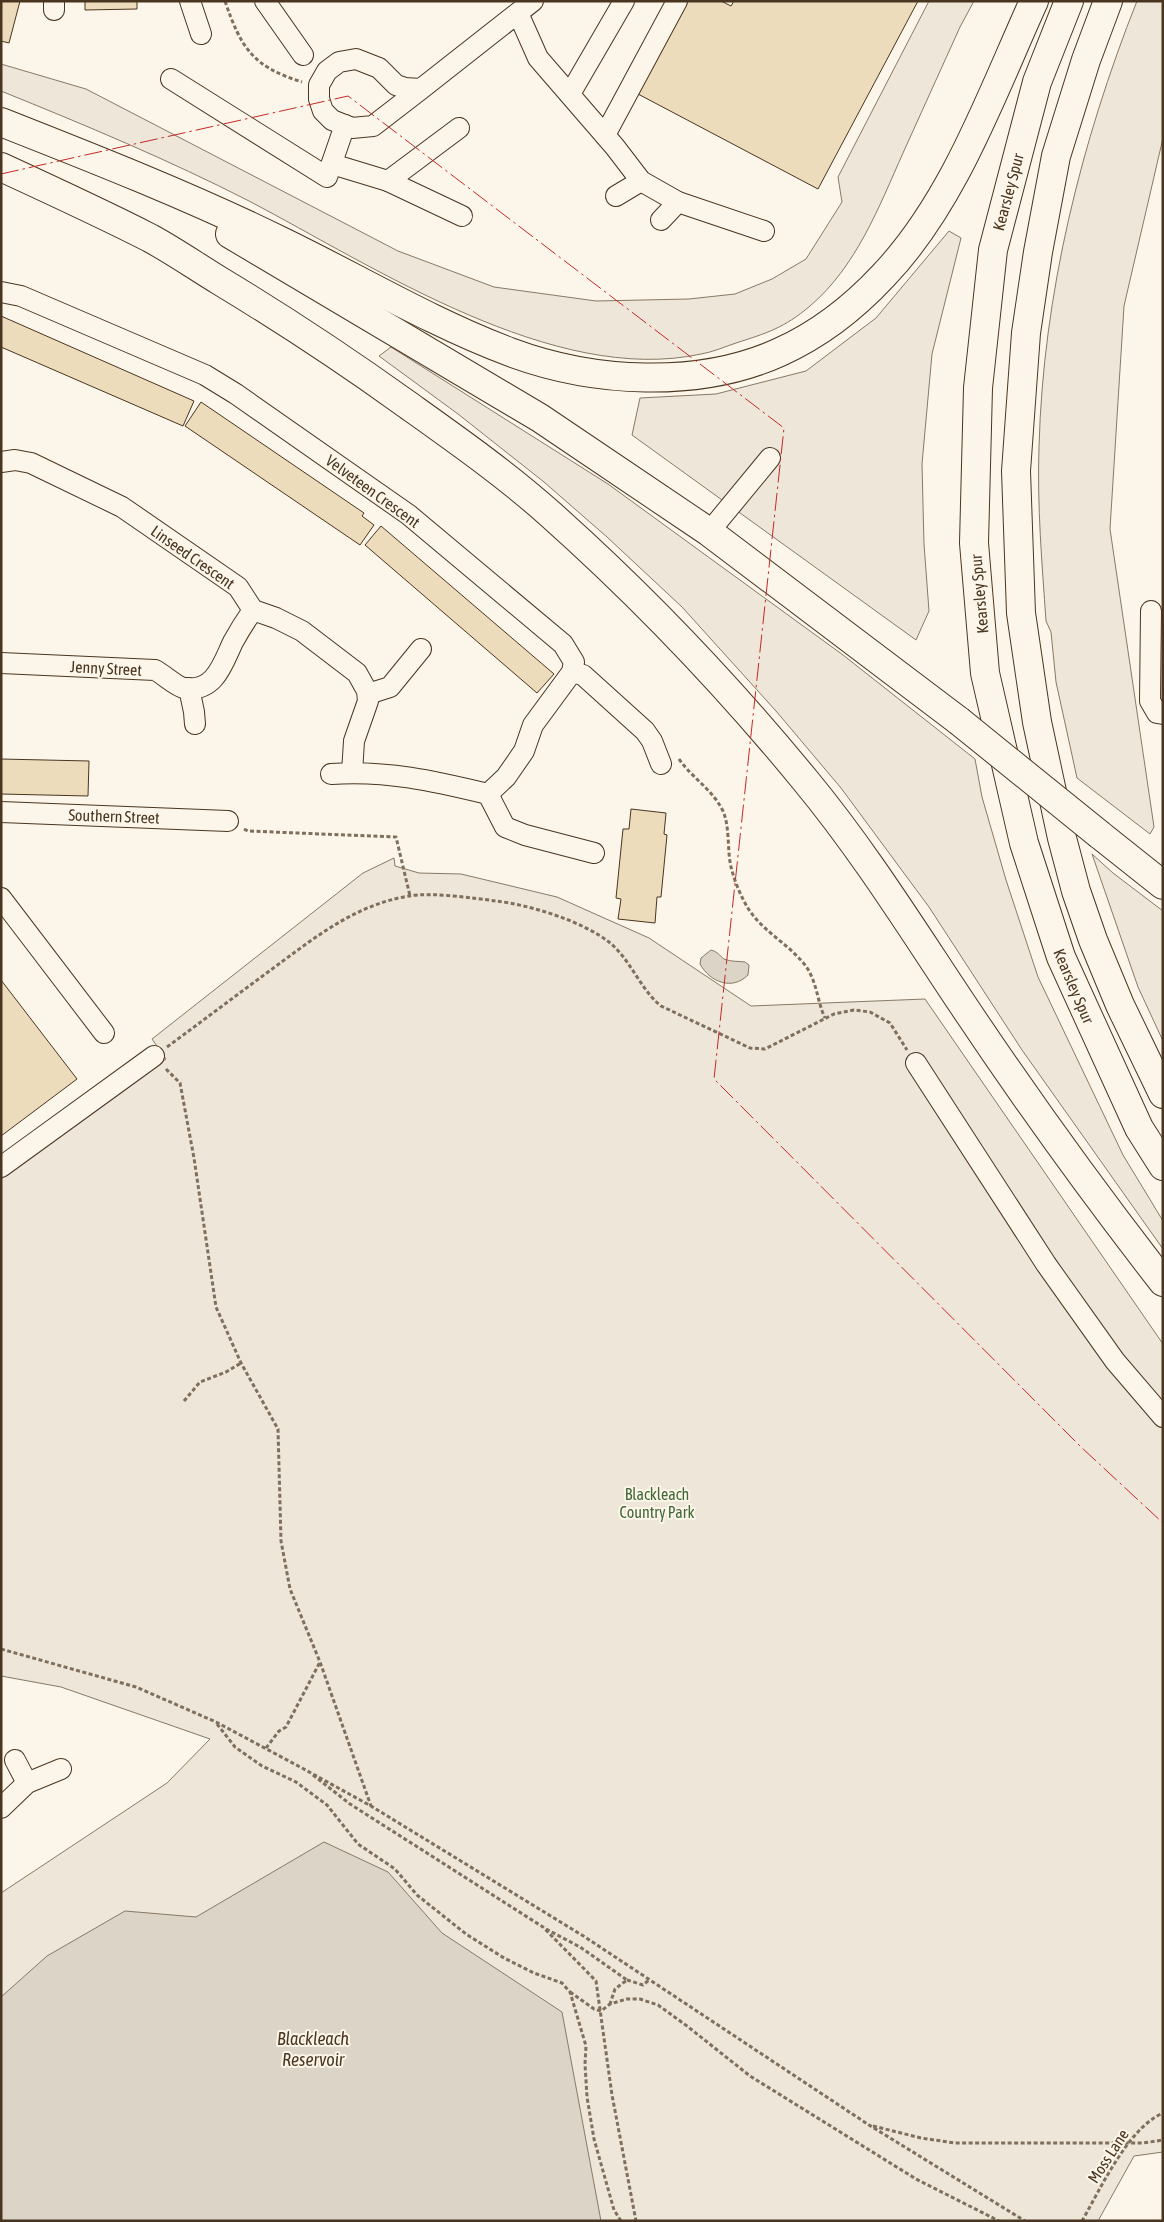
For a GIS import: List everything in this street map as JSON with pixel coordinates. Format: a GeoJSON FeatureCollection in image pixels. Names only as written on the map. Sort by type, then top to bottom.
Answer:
{"type":"FeatureCollection","features":[{"type":"Feature","properties":{"kind":"highway"},"geometry":{"type":"LineString","coordinates":[[1,122],[222,212],[426,315],[511,353],[565,368],[619,377],[672,377],[730,368],[779,353],[819,331],[853,305],[885,274],[922,228],[954,176],[1034,1]]}},
{"type":"Feature","properties":{"kind":"highway","name":"Kearsley Spur"},"geometry":{"type":"LineString","coordinates":[[1069,1],[1037,82],[993,250],[978,388],[975,552],[986,673],[1024,843],[1061,957],[1139,1128],[1163,1166]]}},
{"type":"Feature","properties":{"kind":"highway"},"geometry":{"type":"LineString","coordinates":[[1108,1],[1086,60],[1056,156],[1027,324],[1016,471],[1022,613],[1037,722],[1062,838],[1076,890],[1092,940],[1120,1005],[1163,1094]]}},
{"type":"Feature","properties":{"kind":"highway"},"geometry":{"type":"LineString","coordinates":[[33,134],[210,222],[540,418],[709,532],[959,721],[1163,885]]}},
{"type":"Feature","properties":{"kind":"highway"},"geometry":{"type":"LineString","coordinates":[[1,168],[61,194],[153,240],[275,314],[354,367],[456,440],[547,511],[643,601],[715,677],[807,781],[918,935],[959,1000],[1049,1130],[1104,1207],[1163,1282]]}},
{"type":"Feature","properties":{"kind":"street"},"geometry":{"type":"LineString","coordinates":[[190,1],[201,34]]}},
{"type":"Feature","properties":{"kind":"street"},"geometry":{"type":"LineString","coordinates":[[265,1],[303,55]]}},
{"type":"Feature","properties":{"kind":"street"},"geometry":{"type":"LineString","coordinates":[[570,94],[624,1]]}},
{"type":"Feature","properties":{"kind":"street"},"geometry":{"type":"LineString","coordinates":[[605,135],[676,1]]}},
{"type":"Feature","properties":{"kind":"street"},"geometry":{"type":"LineString","coordinates":[[421,89],[405,88],[396,85],[380,68],[356,59],[339,62],[327,71],[319,85],[319,99],[323,111],[332,120],[352,128],[373,126],[421,89],[525,7],[538,58],[605,135],[641,181],[678,202],[764,231]]}},
{"type":"Feature","properties":{"kind":"street"},"geometry":{"type":"LineString","coordinates":[[171,79],[327,177],[345,125]]}},
{"type":"Feature","properties":{"kind":"street"},"geometry":{"type":"LineString","coordinates":[[388,182],[459,128]]}},
{"type":"Feature","properties":{"kind":"street"},"geometry":{"type":"LineString","coordinates":[[332,164],[388,182],[462,216]]}},
{"type":"Feature","properties":{"kind":"street"},"geometry":{"type":"LineString","coordinates":[[616,196],[641,181]]}},
{"type":"Feature","properties":{"kind":"street"},"geometry":{"type":"LineString","coordinates":[[661,220],[678,202]]}},
{"type":"Feature","properties":{"kind":"street","name":"Velveteen Crescent"},"geometry":{"type":"LineString","coordinates":[[1,292],[21,296],[186,367],[236,394],[416,521],[563,644],[574,662],[572,672]]}},
{"type":"Feature","properties":{"kind":"street"},"geometry":{"type":"LineString","coordinates":[[709,532],[770,458]]}},
{"type":"Feature","properties":{"kind":"street","name":"Linseed Crescent"},"geometry":{"type":"LineString","coordinates":[[1,462],[15,460],[31,463],[122,507],[238,587],[254,610]]}},
{"type":"Feature","properties":{"kind":"street"},"geometry":{"type":"LineString","coordinates":[[194,724],[194,712],[189,688],[202,686],[217,675],[226,662],[232,644],[254,610],[276,618],[302,632],[357,673],[368,694],[365,710],[354,741],[352,773]]}},
{"type":"Feature","properties":{"kind":"street"},"geometry":{"type":"LineString","coordinates":[[1151,610],[1150,701],[1157,713],[1163,714]]}},
{"type":"Feature","properties":{"kind":"street"},"geometry":{"type":"LineString","coordinates":[[368,694],[390,687],[421,650]]}},
{"type":"Feature","properties":{"kind":"street","name":"Jenny Street"},"geometry":{"type":"LineString","coordinates":[[1,663],[155,670],[175,684],[189,688]]}},
{"type":"Feature","properties":{"kind":"street"},"geometry":{"type":"LineString","coordinates":[[488,794],[506,777],[524,751],[533,725],[572,672],[583,675],[646,731],[652,741],[669,760]]}},
{"type":"Feature","properties":{"kind":"street"},"geometry":{"type":"LineString","coordinates":[[331,774],[367,772],[421,778],[488,794],[505,827],[525,835],[594,853]]}},
{"type":"Feature","properties":{"kind":"street","name":"Southern Street"},"geometry":{"type":"LineString","coordinates":[[1,812],[228,821]]}},
{"type":"Feature","properties":{"kind":"street"},"geometry":{"type":"LineString","coordinates":[[1,898],[104,1033]]}},
{"type":"Feature","properties":{"kind":"street"},"geometry":{"type":"LineString","coordinates":[[1,1167],[154,1056]]}},
{"type":"Feature","properties":{"kind":"street"},"geometry":{"type":"LineString","coordinates":[[916,1063],[1046,1264],[1115,1361],[1163,1416]]}},
{"type":"Feature","properties":{"kind":"street"},"geometry":{"type":"LineString","coordinates":[[15,1760],[27,1783]]}},
{"type":"Feature","properties":{"kind":"street"},"geometry":{"type":"LineString","coordinates":[[1,1808],[27,1783],[61,1769]]}},
{"type":"Feature","properties":{"kind":"path"},"geometry":{"type":"LineString","coordinates":[[225,1],[236,34],[253,56],[270,70],[288,78],[319,85]]}},
{"type":"Feature","properties":{"kind":"path"},"geometry":{"type":"LineString","coordinates":[[669,760],[690,773],[715,796],[724,813],[731,867],[745,904],[766,930],[788,947],[806,967],[814,981],[820,1008],[825,1018]]}},
{"type":"Feature","properties":{"kind":"path"},"geometry":{"type":"LineString","coordinates":[[228,821],[248,831],[396,837],[410,896]]}},
{"type":"Feature","properties":{"kind":"path"},"geometry":{"type":"LineString","coordinates":[[370,1806],[320,1662],[290,1589],[280,1541],[278,1429],[241,1363],[216,1308],[194,1158],[180,1083],[154,1056],[332,924],[366,907],[410,896],[469,897],[521,904],[588,929],[615,949],[626,961],[651,997],[662,1006],[750,1048],[765,1049],[834,1014],[854,1010],[870,1012],[890,1023],[916,1063]]}},
{"type":"Feature","properties":{"kind":"path"},"geometry":{"type":"LineString","coordinates":[[184,1401],[200,1382],[226,1372],[241,1363]]}},
{"type":"Feature","properties":{"kind":"path"},"geometry":{"type":"LineString","coordinates":[[1,1649],[136,1687],[216,1722],[302,1768],[370,1806],[577,1932],[869,2126],[1026,2221]]}},
{"type":"Feature","properties":{"kind":"path"},"geometry":{"type":"LineString","coordinates":[[266,1748],[280,1731],[286,1727],[320,1662]]}},
{"type":"Feature","properties":{"kind":"path"},"geometry":{"type":"LineString","coordinates":[[216,1722],[235,1747],[262,1766],[296,1782],[327,1805],[358,1844],[395,1869],[418,1895],[466,1934],[504,1958],[534,1973],[562,1983],[570,1992],[594,2009],[601,2011]]}},
{"type":"Feature","properties":{"kind":"path"},"geometry":{"type":"LineString","coordinates":[[302,1768],[350,1804],[543,1927],[580,1947],[627,1980],[643,1985],[649,1979]]}},
{"type":"Feature","properties":{"kind":"path"},"geometry":{"type":"LineString","coordinates":[[543,1927],[596,1981],[612,2095],[636,2221]]}},
{"type":"Feature","properties":{"kind":"path"},"geometry":{"type":"LineString","coordinates":[[610,2004],[615,1988],[627,1980]]}},
{"type":"Feature","properties":{"kind":"path"},"geometry":{"type":"LineString","coordinates":[[570,1992],[586,2046],[587,2097],[594,2139],[614,2210],[621,2221]]}},
{"type":"Feature","properties":{"kind":"path"},"geometry":{"type":"LineString","coordinates":[[601,2011],[610,2004],[627,1999],[640,1999],[658,2005],[750,2076],[916,2179],[1000,2221]]}},
{"type":"Feature","properties":{"kind":"path","name":"Moss Lane"},"geometry":{"type":"LineString","coordinates":[[1082,2221],[1128,2143],[1150,2118],[1163,2113]]}},
{"type":"Feature","properties":{"kind":"path"},"geometry":{"type":"LineString","coordinates":[[869,2126],[921,2138],[954,2143],[1143,2144],[1163,2140]]}},
{"type":"Feature","properties":{"kind":"green space"},"geometry":{"type":"Polygon","coordinates":[[[929,1],[974,1],[960,27],[875,215],[853,255],[826,290],[792,320],[766,333],[701,354],[645,359],[586,353],[527,337],[467,314],[409,287],[249,201],[188,171],[1,91],[1,64],[86,89],[398,251],[494,287],[596,301],[689,299],[735,294],[772,279],[806,259],[842,202],[838,177],[929,1]]]}},
{"type":"Feature","properties":{"kind":"green space"},"geometry":{"type":"Polygon","coordinates":[[[1137,1],[1163,1],[1163,138],[1124,306],[1110,529],[1154,827],[1150,834],[1077,778],[1056,682],[1051,632],[1046,621],[1039,491],[1042,390],[1048,333],[1068,220],[1082,164],[1099,109],[1137,1]]]}},
{"type":"Feature","properties":{"kind":"green space"},"geometry":{"type":"Polygon","coordinates":[[[949,231],[961,238],[932,354],[922,464],[924,544],[929,611],[916,640],[632,435],[640,398],[716,394],[806,371],[876,318],[949,231]]]}},
{"type":"Feature","properties":{"kind":"green space"},"geometry":{"type":"Polygon","coordinates":[[[391,347],[608,484],[843,655],[975,759],[982,797],[1006,880],[1038,977],[1123,1155],[1163,1221],[1163,1249],[1022,1050],[929,907],[841,788],[776,711],[682,607],[607,537],[544,482],[458,414],[379,356],[391,347]]]}},
{"type":"Feature","properties":{"kind":"green space"},"geometry":{"type":"Polygon","coordinates":[[[1092,854],[1113,873],[1163,911],[1163,1041],[1138,987],[1092,854]]]}},
{"type":"Feature","properties":{"kind":"green space","name":"Blackleach Country Park"},"geometry":{"type":"Polygon","coordinates":[[[394,858],[395,866],[419,873],[461,874],[557,897],[649,938],[751,1006],[925,999],[1163,1344],[1163,2152],[1134,2156],[1098,2221],[1,2221],[1,1893],[167,1783],[210,1739],[61,1687],[1,1676],[1,1179],[166,1059],[152,1039],[363,873],[394,858]]]}},
{"type":"Feature","properties":{"kind":"water"},"geometry":{"type":"Polygon","coordinates":[[[711,950],[724,959],[745,962],[749,965],[748,975],[735,983],[722,982],[709,976],[700,964],[701,958],[711,950]]]}},
{"type":"Feature","properties":{"kind":"water","name":"Blackleach Reservoir"},"geometry":{"type":"Polygon","coordinates":[[[324,1842],[388,1872],[442,1933],[562,2012],[601,2221],[1,2221],[1,1997],[47,1956],[125,1911],[196,1917],[324,1842]]]}},
{"type":"Feature","properties":{"kind":"building"},"geometry":{"type":"Polygon","coordinates":[[[1,1],[20,1],[9,43],[1,41],[1,1]]]}},
{"type":"Feature","properties":{"kind":"building"},"geometry":{"type":"Polygon","coordinates":[[[85,1],[137,1],[137,9],[85,10],[85,1]]]}},
{"type":"Feature","properties":{"kind":"building"},"geometry":{"type":"Polygon","coordinates":[[[687,1],[721,1],[731,6],[734,1],[918,1],[818,189],[638,94],[687,1]]]}},
{"type":"Feature","properties":{"kind":"building"},"geometry":{"type":"Polygon","coordinates":[[[1,316],[194,401],[183,426],[1,347],[1,316]]]}},
{"type":"Feature","properties":{"kind":"building"},"geometry":{"type":"Polygon","coordinates":[[[201,402],[364,513],[362,516],[374,525],[360,545],[185,426],[201,402]]]}},
{"type":"Feature","properties":{"kind":"building"},"geometry":{"type":"Polygon","coordinates":[[[381,526],[554,674],[537,693],[365,545],[381,526]]]}},
{"type":"Feature","properties":{"kind":"building"},"geometry":{"type":"Polygon","coordinates":[[[1,759],[89,761],[88,796],[1,794],[1,759]]]}},
{"type":"Feature","properties":{"kind":"building"},"geometry":{"type":"Polygon","coordinates":[[[631,809],[666,813],[664,834],[667,835],[661,897],[657,897],[655,923],[618,919],[621,899],[616,898],[623,829],[629,829],[631,809]]]}},
{"type":"Feature","properties":{"kind":"building"},"geometry":{"type":"Polygon","coordinates":[[[1,980],[77,1079],[1,1136],[1,980]]]}},
{"type":"Feature","properties":{"kind":"power"},"geometry":{"type":"LineString","coordinates":[[1,174],[348,96],[784,428],[714,1079],[1081,1447],[1163,1523]]}}]}
